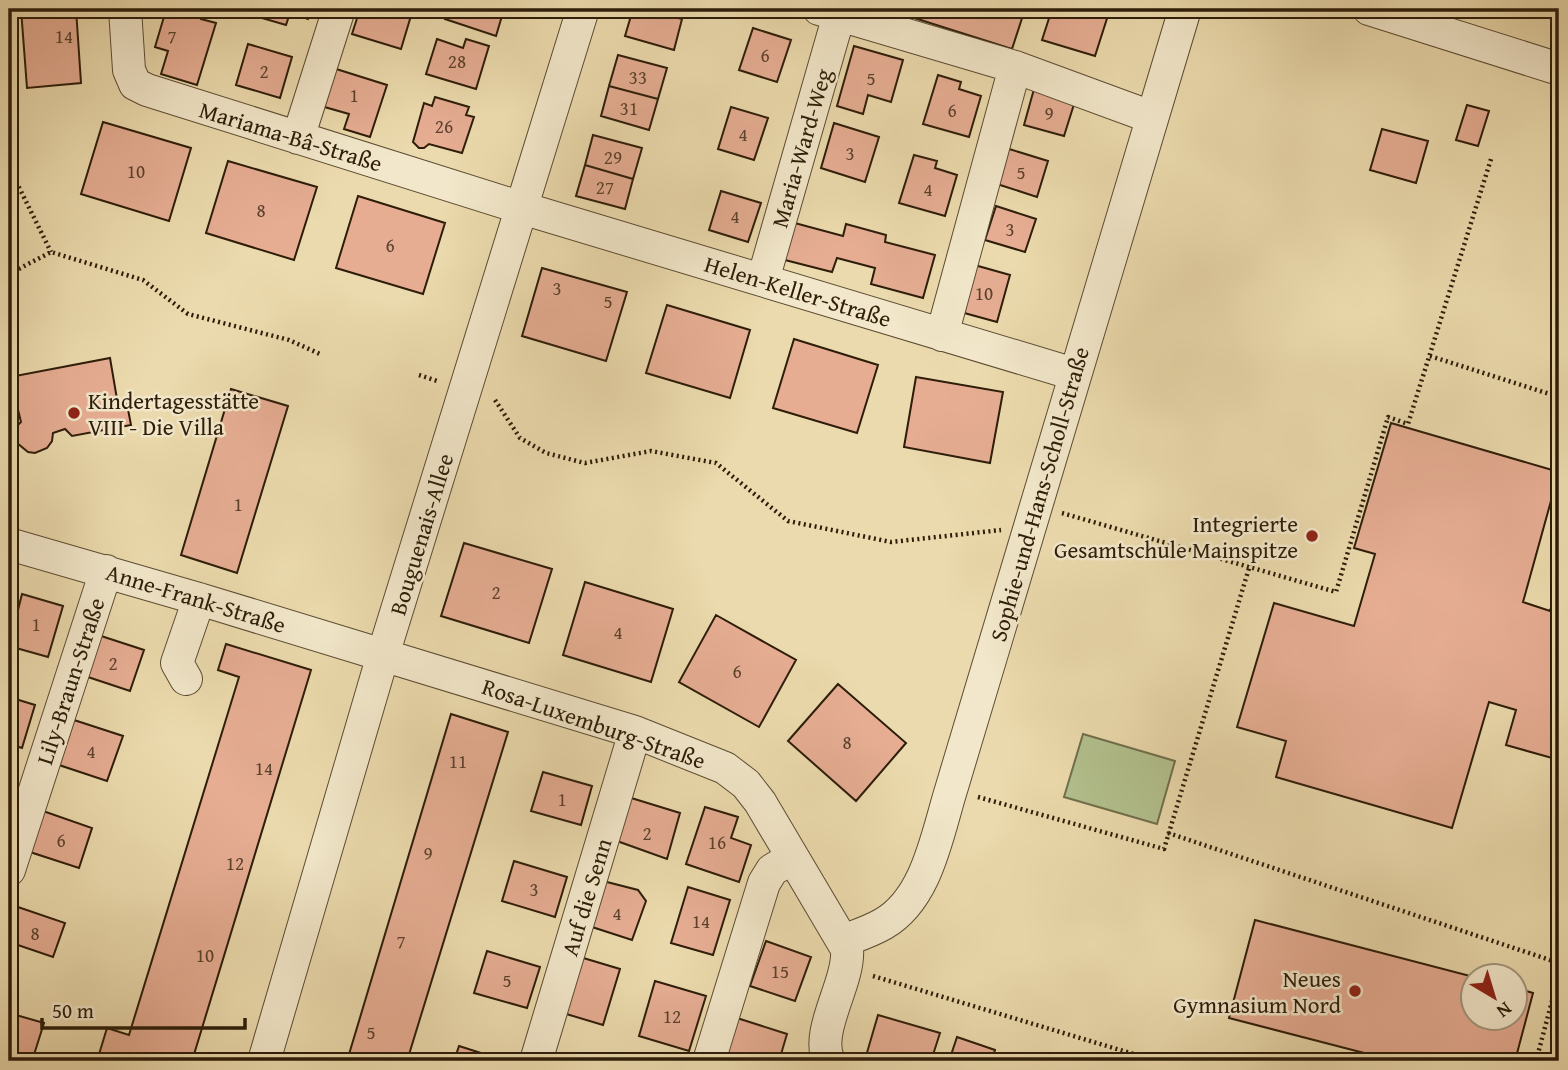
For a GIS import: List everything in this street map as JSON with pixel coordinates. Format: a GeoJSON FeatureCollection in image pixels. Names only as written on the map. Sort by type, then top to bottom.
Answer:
{"type":"FeatureCollection","features":[{"type":"Feature","properties":{"kind":"street","name":"Mariama-Bâ-Straße"},"geometry":{"type":"LineString","coordinates":[[125,9],[129,70],[135,84],[522,208]]}},
{"type":"Feature","properties":{"kind":"street"},"geometry":{"type":"LineString","coordinates":[[298,138],[339,9]]}},
{"type":"Feature","properties":{"kind":"street","name":"Bouguenais-Allee"},"geometry":{"type":"LineString","coordinates":[[264,1061],[383,654],[583,9]]}},
{"type":"Feature","properties":{"kind":"street","name":"Sophie-und-Hans-Scholl-Straße"},"geometry":{"type":"LineString","coordinates":[[844,954],[899,912],[912,898],[924,873],[1185,9]]}},
{"type":"Feature","properties":{"kind":"street"},"geometry":{"type":"LineString","coordinates":[[1369,9],[1559,69]]}},
{"type":"Feature","properties":{"kind":"street"},"geometry":{"type":"LineString","coordinates":[[829,12],[1014,67],[1151,117]]}},
{"type":"Feature","properties":{"kind":"street","name":"Maria-Ward-Weg"},"geometry":{"type":"LineString","coordinates":[[763,280],[829,12]]}},
{"type":"Feature","properties":{"kind":"street"},"geometry":{"type":"LineString","coordinates":[[942,335],[1014,67]]}},
{"type":"Feature","properties":{"kind":"street","name":"Helen-Keller-Straße"},"geometry":{"type":"LineString","coordinates":[[522,208],[1074,374]]}},
{"type":"Feature","properties":{"kind":"street","name":"Anne-Frank-Straße"},"geometry":{"type":"LineString","coordinates":[[9,544],[383,654]]}},
{"type":"Feature","properties":{"kind":"street","name":"Lily-Braun-Straße"},"geometry":{"type":"LineString","coordinates":[[9,870],[106,571]]}},
{"type":"Feature","properties":{"kind":"street"},"geometry":{"type":"LineString","coordinates":[[186,680],[177,663],[199,599]]}},
{"type":"Feature","properties":{"kind":"street","name":"Rosa-Luxemburg-Straße"},"geometry":{"type":"LineString","coordinates":[[383,654],[635,732],[725,768],[746,784],[760,802],[844,954]]}},
{"type":"Feature","properties":{"kind":"street","name":"Auf die Senn"},"geometry":{"type":"LineString","coordinates":[[536,1061],[635,732]]}},
{"type":"Feature","properties":{"kind":"street"},"geometry":{"type":"LineString","coordinates":[[709,1061],[764,883],[772,870],[792,858]]}},
{"type":"Feature","properties":{"kind":"street"},"geometry":{"type":"LineString","coordinates":[[828,1061],[826,1037],[844,954]]}},
{"type":"Feature","properties":{"kind":"path"},"geometry":{"type":"LineString","coordinates":[[495,400],[520,438],[546,453],[585,463],[651,451],[716,463],[788,521],[891,542],[1033,517],[1250,565],[1336,592],[1388,417],[1408,424],[1491,159]]}},
{"type":"Feature","properties":{"kind":"path"},"geometry":{"type":"LineString","coordinates":[[9,166],[51,252]]}},
{"type":"Feature","properties":{"kind":"path"},"geometry":{"type":"LineString","coordinates":[[9,274],[51,252],[143,280],[188,314],[289,340],[320,354]]}},
{"type":"Feature","properties":{"kind":"path"},"geometry":{"type":"LineString","coordinates":[[1430,356],[1559,397]]}},
{"type":"Feature","properties":{"kind":"path"},"geometry":{"type":"LineString","coordinates":[[951,790],[1164,849],[1250,565]]}},
{"type":"Feature","properties":{"kind":"path"},"geometry":{"type":"LineString","coordinates":[[1168,833],[1559,963]]}},
{"type":"Feature","properties":{"kind":"path"},"geometry":{"type":"LineString","coordinates":[[844,954],[1157,1061]]}},
{"type":"Feature","properties":{"kind":"path"},"geometry":{"type":"LineString","coordinates":[[1536,1061],[1559,975]]}},
{"type":"Feature","properties":{"kind":"green space"},"geometry":{"type":"Polygon","coordinates":[[[1083,734],[1175,761],[1157,824],[1064,797],[1083,734]]]}},
{"type":"Feature","properties":{"kind":"building"},"geometry":{"type":"Polygon","coordinates":[[[21,9],[76,9],[81,83],[27,88],[21,9]]]}},
{"type":"Feature","properties":{"kind":"building"},"geometry":{"type":"Polygon","coordinates":[[[163,9],[204,9],[201,19],[216,23],[197,85],[161,74],[168,51],[155,47],[166,10],[163,9]]]}},
{"type":"Feature","properties":{"kind":"building"},"geometry":{"type":"Polygon","coordinates":[[[257,9],[311,9],[308,19],[290,13],[286,25],[255,16],[257,9]]]}},
{"type":"Feature","properties":{"kind":"building"},"geometry":{"type":"Polygon","coordinates":[[[360,9],[413,9],[401,49],[352,34],[360,9]]]}},
{"type":"Feature","properties":{"kind":"building"},"geometry":{"type":"Polygon","coordinates":[[[448,9],[504,9],[496,36],[445,19],[448,9]]]}},
{"type":"Feature","properties":{"kind":"building"},"geometry":{"type":"Polygon","coordinates":[[[633,9],[644,9],[682,19],[674,50],[625,36],[633,9]]]}},
{"type":"Feature","properties":{"kind":"building"},"geometry":{"type":"Polygon","coordinates":[[[644,9],[685,9],[682,19],[644,9]]]}},
{"type":"Feature","properties":{"kind":"building"},"geometry":{"type":"Polygon","coordinates":[[[886,9],[1025,9],[1012,49],[886,9]]]}},
{"type":"Feature","properties":{"kind":"building"},"geometry":{"type":"Polygon","coordinates":[[[1052,9],[1110,9],[1095,56],[1042,40],[1052,9]]]}},
{"type":"Feature","properties":{"kind":"building"},"geometry":{"type":"Polygon","coordinates":[[[753,28],[791,40],[777,82],[739,70],[753,28]]]}},
{"type":"Feature","properties":{"kind":"building"},"geometry":{"type":"Polygon","coordinates":[[[437,39],[463,48],[466,39],[489,46],[476,89],[426,74],[437,39]]]}},
{"type":"Feature","properties":{"kind":"building"},"geometry":{"type":"Polygon","coordinates":[[[248,44],[292,57],[280,98],[236,85],[248,44]]]}},
{"type":"Feature","properties":{"kind":"building"},"geometry":{"type":"Polygon","coordinates":[[[854,46],[903,60],[891,102],[868,95],[863,114],[837,106],[854,46]]]}},
{"type":"Feature","properties":{"kind":"building"},"geometry":{"type":"Polygon","coordinates":[[[618,55],[667,68],[658,99],[609,86],[618,55]]]}},
{"type":"Feature","properties":{"kind":"building"},"geometry":{"type":"Polygon","coordinates":[[[333,68],[387,85],[370,137],[344,129],[349,114],[321,106],[333,68]]]}},
{"type":"Feature","properties":{"kind":"building"},"geometry":{"type":"Polygon","coordinates":[[[938,75],[961,82],[959,89],[981,96],[969,137],[923,124],[938,75]]]}},
{"type":"Feature","properties":{"kind":"building"},"geometry":{"type":"Polygon","coordinates":[[[609,86],[658,99],[649,130],[601,116],[609,86]]]}},
{"type":"Feature","properties":{"kind":"building"},"geometry":{"type":"Polygon","coordinates":[[[1034,89],[1075,101],[1064,136],[1024,125],[1034,89]]]}},
{"type":"Feature","properties":{"kind":"building"},"geometry":{"type":"Polygon","coordinates":[[[435,97],[469,107],[466,115],[474,117],[462,153],[429,144],[419,148],[413,142],[424,103],[432,106],[435,97]]]}},
{"type":"Feature","properties":{"kind":"building"},"geometry":{"type":"Polygon","coordinates":[[[1467,105],[1489,111],[1478,146],[1456,140],[1467,105]]]}},
{"type":"Feature","properties":{"kind":"building"},"geometry":{"type":"Polygon","coordinates":[[[731,107],[768,118],[754,160],[718,149],[731,107]]]}},
{"type":"Feature","properties":{"kind":"building"},"geometry":{"type":"Polygon","coordinates":[[[103,122],[191,148],[169,221],[81,194],[103,122]]]}},
{"type":"Feature","properties":{"kind":"building"},"geometry":{"type":"Polygon","coordinates":[[[834,123],[879,137],[865,182],[821,168],[834,123]]]}},
{"type":"Feature","properties":{"kind":"building"},"geometry":{"type":"Polygon","coordinates":[[[1382,129],[1428,141],[1416,183],[1370,170],[1382,129]]]}},
{"type":"Feature","properties":{"kind":"building"},"geometry":{"type":"Polygon","coordinates":[[[593,135],[642,148],[633,179],[585,165],[593,135]]]}},
{"type":"Feature","properties":{"kind":"building"},"geometry":{"type":"Polygon","coordinates":[[[1006,148],[1048,161],[1037,197],[994,183],[1006,148]]]}},
{"type":"Feature","properties":{"kind":"building"},"geometry":{"type":"Polygon","coordinates":[[[914,155],[937,161],[935,168],[957,175],[945,216],[899,203],[914,155]]]}},
{"type":"Feature","properties":{"kind":"building"},"geometry":{"type":"Polygon","coordinates":[[[228,161],[317,187],[294,260],[206,233],[228,161]]]}},
{"type":"Feature","properties":{"kind":"building"},"geometry":{"type":"Polygon","coordinates":[[[585,165],[633,179],[625,209],[576,196],[585,165]]]}},
{"type":"Feature","properties":{"kind":"building"},"geometry":{"type":"Polygon","coordinates":[[[721,191],[761,203],[748,242],[709,230],[721,191]]]}},
{"type":"Feature","properties":{"kind":"building"},"geometry":{"type":"Polygon","coordinates":[[[358,196],[445,223],[423,294],[336,268],[358,196]]]}},
{"type":"Feature","properties":{"kind":"building"},"geometry":{"type":"Polygon","coordinates":[[[996,206],[1036,219],[1025,252],[985,240],[996,206]]]}},
{"type":"Feature","properties":{"kind":"building"},"geometry":{"type":"Polygon","coordinates":[[[791,222],[843,236],[846,224],[886,235],[885,242],[935,255],[923,298],[871,284],[875,268],[837,258],[832,272],[781,259],[791,222]]]}},
{"type":"Feature","properties":{"kind":"building"},"geometry":{"type":"Polygon","coordinates":[[[971,264],[1010,275],[997,322],[957,311],[971,264]]]}},
{"type":"Feature","properties":{"kind":"building"},"geometry":{"type":"Polygon","coordinates":[[[542,268],[627,292],[606,361],[522,336],[542,268]]]}},
{"type":"Feature","properties":{"kind":"building"},"geometry":{"type":"Polygon","coordinates":[[[667,305],[750,330],[730,398],[646,373],[667,305]]]}},
{"type":"Feature","properties":{"kind":"building"},"geometry":{"type":"Polygon","coordinates":[[[794,339],[878,365],[857,433],[773,408],[794,339]]]}},
{"type":"Feature","properties":{"kind":"building","name":"Kindertagesstätte VIII - Die Villa"},"geometry":{"type":"Polygon","coordinates":[[[110,358],[118,405],[127,404],[131,425],[72,436],[65,429],[53,433],[47,448],[35,453],[28,452],[17,443],[16,427],[21,422],[10,377],[110,358]]]}},
{"type":"Feature","properties":{"kind":"building"},"geometry":{"type":"Polygon","coordinates":[[[916,377],[1003,392],[990,463],[904,447],[916,377]]]}},
{"type":"Feature","properties":{"kind":"building"},"geometry":{"type":"Polygon","coordinates":[[[231,389],[288,406],[237,573],[181,555],[231,389]]]}},
{"type":"Feature","properties":{"kind":"building"},"geometry":{"type":"Polygon","coordinates":[[[1391,423],[1559,472],[1523,602],[1550,611],[1559,580],[1559,760],[1506,745],[1516,710],[1489,702],[1452,828],[1276,777],[1286,741],[1237,727],[1274,603],[1354,626],[1375,554],[1354,548],[1391,423]]]}},
{"type":"Feature","properties":{"kind":"building"},"geometry":{"type":"Polygon","coordinates":[[[464,543],[552,569],[529,643],[441,616],[464,543]]]}},
{"type":"Feature","properties":{"kind":"building"},"geometry":{"type":"Polygon","coordinates":[[[585,582],[673,609],[651,682],[563,655],[585,582]]]}},
{"type":"Feature","properties":{"kind":"building"},"geometry":{"type":"Polygon","coordinates":[[[22,594],[63,606],[48,657],[9,646],[22,594]]]}},
{"type":"Feature","properties":{"kind":"building"},"geometry":{"type":"Polygon","coordinates":[[[716,615],[796,660],[759,727],[679,682],[716,615]]]}},
{"type":"Feature","properties":{"kind":"building"},"geometry":{"type":"Polygon","coordinates":[[[95,634],[144,650],[130,691],[82,675],[95,634]]]}},
{"type":"Feature","properties":{"kind":"building"},"geometry":{"type":"Polygon","coordinates":[[[226,644],[311,670],[192,1061],[97,1061],[107,1028],[129,1035],[239,677],[218,670],[226,644]]]}},
{"type":"Feature","properties":{"kind":"building"},"geometry":{"type":"Polygon","coordinates":[[[838,684],[906,743],[856,801],[788,741],[838,684]]]}},
{"type":"Feature","properties":{"kind":"building"},"geometry":{"type":"Polygon","coordinates":[[[9,697],[35,705],[22,748],[9,744],[9,697]]]}},
{"type":"Feature","properties":{"kind":"building"},"geometry":{"type":"Polygon","coordinates":[[[451,714],[508,732],[407,1061],[347,1061],[451,714]]]}},
{"type":"Feature","properties":{"kind":"building"},"geometry":{"type":"Polygon","coordinates":[[[74,720],[123,736],[107,781],[59,765],[74,720]]]}},
{"type":"Feature","properties":{"kind":"building"},"geometry":{"type":"Polygon","coordinates":[[[543,772],[592,786],[581,825],[531,811],[543,772]]]}},
{"type":"Feature","properties":{"kind":"building"},"geometry":{"type":"Polygon","coordinates":[[[628,797],[680,813],[667,859],[617,841],[628,797]]]}},
{"type":"Feature","properties":{"kind":"building"},"geometry":{"type":"Polygon","coordinates":[[[705,807],[738,817],[731,838],[751,845],[739,882],[686,864],[705,807]]]}},
{"type":"Feature","properties":{"kind":"building"},"geometry":{"type":"Polygon","coordinates":[[[43,811],[92,828],[79,868],[30,852],[43,811]]]}},
{"type":"Feature","properties":{"kind":"building"},"geometry":{"type":"Polygon","coordinates":[[[514,861],[567,877],[555,917],[502,901],[514,861]]]}},
{"type":"Feature","properties":{"kind":"building"},"geometry":{"type":"Polygon","coordinates":[[[603,881],[638,890],[646,901],[632,940],[589,926],[603,881]]]}},
{"type":"Feature","properties":{"kind":"building"},"geometry":{"type":"Polygon","coordinates":[[[688,887],[730,900],[713,955],[671,943],[688,887]]]}},
{"type":"Feature","properties":{"kind":"building"},"geometry":{"type":"Polygon","coordinates":[[[15,906],[65,923],[53,957],[9,942],[9,924],[15,906]]]}},
{"type":"Feature","properties":{"kind":"building","name":"Neues Gymnasium Nord"},"geometry":{"type":"Polygon","coordinates":[[[1255,920],[1460,973],[1460,1032],[1523,1032],[1515,1061],[1395,1061],[1229,1018],[1255,920]]]}},
{"type":"Feature","properties":{"kind":"building"},"geometry":{"type":"Polygon","coordinates":[[[766,941],[811,957],[795,1001],[750,986],[766,941]]]}},
{"type":"Feature","properties":{"kind":"building"},"geometry":{"type":"Polygon","coordinates":[[[487,951],[540,967],[527,1008],[474,993],[487,951]]]}},
{"type":"Feature","properties":{"kind":"building"},"geometry":{"type":"Polygon","coordinates":[[[580,957],[620,969],[603,1025],[563,1013],[580,957]]]}},
{"type":"Feature","properties":{"kind":"building"},"geometry":{"type":"Polygon","coordinates":[[[655,981],[706,996],[689,1051],[639,1036],[655,981]]]}},
{"type":"Feature","properties":{"kind":"building"},"geometry":{"type":"Polygon","coordinates":[[[9,1013],[44,1023],[32,1061],[9,1061],[9,1013]]]}},
{"type":"Feature","properties":{"kind":"building"},"geometry":{"type":"Polygon","coordinates":[[[878,1015],[940,1033],[931,1061],[882,1061],[866,1056],[878,1015]]]}},
{"type":"Feature","properties":{"kind":"building"},"geometry":{"type":"Polygon","coordinates":[[[737,1018],[787,1034],[779,1061],[747,1061],[725,1054],[737,1018]]]}},
{"type":"Feature","properties":{"kind":"building"},"geometry":{"type":"Polygon","coordinates":[[[957,1037],[995,1050],[992,1061],[949,1061],[957,1037]]]}},
{"type":"Feature","properties":{"kind":"building"},"geometry":{"type":"Polygon","coordinates":[[[459,1046],[506,1061],[454,1061],[459,1046]]]}},
{"type":"Feature","properties":{"kind":"place","name":"Kindertagesstätte VIII - Die Villa"},"geometry":{"type":"Point","coordinates":[74,413]}},
{"type":"Feature","properties":{"kind":"place","name":"Integrierte Gesamtschule Mainspitze"},"geometry":{"type":"Point","coordinates":[1312,536]}},
{"type":"Feature","properties":{"kind":"place","name":"Neues Gymnasium Nord"},"geometry":{"type":"Point","coordinates":[1355,991]}}]}
